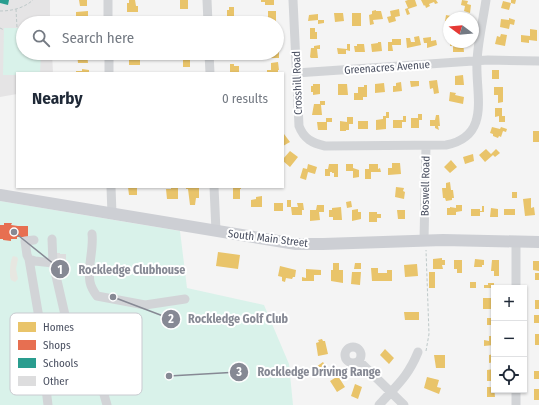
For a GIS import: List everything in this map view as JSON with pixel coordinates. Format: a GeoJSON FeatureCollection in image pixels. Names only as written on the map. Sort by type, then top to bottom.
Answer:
{"type":"FeatureCollection","features":[{"type":"Feature","properties":{"kind":"main road","name":"South Main Street"},"geometry":{"type":"LineString","coordinates":[[0,195],[296,244],[539,242]]}},
{"type":"Feature","properties":{"kind":"street"},"geometry":{"type":"LineString","coordinates":[[108,0],[108,16]]}},
{"type":"Feature","properties":{"kind":"street"},"geometry":{"type":"LineString","coordinates":[[207,0],[208,16]]}},
{"type":"Feature","properties":{"kind":"street"},"geometry":{"type":"LineString","coordinates":[[294,0],[301,0]]}},
{"type":"Feature","properties":{"kind":"street","name":"Crosshill Road"},"geometry":{"type":"LineString","coordinates":[[294,0],[299,126],[304,136],[312,143],[325,146],[426,146]]}},
{"type":"Feature","properties":{"kind":"street","name":"Boswell Road"},"geometry":{"type":"LineString","coordinates":[[425,244],[426,146],[452,144],[463,139],[475,125],[478,111],[477,61],[486,0]]}},
{"type":"Feature","properties":{"kind":"street"},"geometry":{"type":"LineString","coordinates":[[109,60],[109,72]]}},
{"type":"Feature","properties":{"kind":"street"},"geometry":{"type":"LineString","coordinates":[[209,60],[210,72]]}},
{"type":"Feature","properties":{"kind":"street","name":"Greenacres Avenue"},"geometry":{"type":"LineString","coordinates":[[296,73],[488,60],[539,61]]}},
{"type":"Feature","properties":{"kind":"street"},"geometry":{"type":"LineString","coordinates":[[111,188],[112,214]]}},
{"type":"Feature","properties":{"kind":"street"},"geometry":{"type":"LineString","coordinates":[[214,188],[216,231]]}},
{"type":"Feature","properties":{"kind":"street"},"geometry":{"type":"LineString","coordinates":[[92,234],[94,244],[90,282],[97,296],[145,305],[185,299]]}},
{"type":"Feature","properties":{"kind":"street"},"geometry":{"type":"LineString","coordinates":[[52,239],[53,263],[65,313]]}},
{"type":"Feature","properties":{"kind":"street"},"geometry":{"type":"LineString","coordinates":[[34,240],[25,241],[38,313]]}},
{"type":"Feature","properties":{"kind":"street"},"geometry":{"type":"LineString","coordinates":[[516,242],[516,285]]}},
{"type":"Feature","properties":{"kind":"street"},"geometry":{"type":"LineString","coordinates":[[29,259],[53,263]]}},
{"type":"Feature","properties":{"kind":"street"},"geometry":{"type":"LineString","coordinates":[[379,405],[406,376],[422,353]]}},
{"type":"Feature","properties":{"kind":"street"},"geometry":{"type":"LineString","coordinates":[[359,361],[404,405]]}},
{"type":"Feature","properties":{"kind":"street"},"geometry":{"type":"LineString","coordinates":[[516,393],[516,405]]}},
{"type":"Feature","properties":{"kind":"street"},"geometry":{"type":"LineString","coordinates":[[47,395],[48,405]]}},
{"type":"Feature","properties":{"kind":"street"},"geometry":{"type":"LineString","coordinates":[[104,395],[107,405]]}},
{"type":"Feature","properties":{"kind":"path"},"geometry":{"type":"LineString","coordinates":[[0,11],[16,9],[33,0]]}},
{"type":"Feature","properties":{"kind":"path"},"geometry":{"type":"LineString","coordinates":[[16,9],[16,16]]}},
{"type":"Feature","properties":{"kind":"path"},"geometry":{"type":"LineString","coordinates":[[0,28],[4,30]]}},
{"type":"Feature","properties":{"kind":"path"},"geometry":{"type":"LineString","coordinates":[[422,353],[429,334],[425,244]]}},
{"type":"Feature","properties":{"kind":"shaded area"},"geometry":{"type":"Polygon","coordinates":[[[0,0],[50,0],[50,16],[16,16],[16,60],[52,60],[53,72],[16,72],[16,94],[0,97],[0,0]]]}},
{"type":"Feature","properties":{"kind":"green space"},"geometry":{"type":"Polygon","coordinates":[[[4,28],[16,28],[16,60],[41,60],[40,72],[16,72],[16,75],[3,75],[4,28]]]}},
{"type":"Feature","properties":{"kind":"green space"},"geometry":{"type":"Polygon","coordinates":[[[0,201],[180,231],[187,288],[264,305],[289,364],[293,405],[0,405],[0,201]]]}},
{"type":"Feature","properties":{"kind":"sand"},"geometry":{"type":"Polygon","coordinates":[[[13,256],[17,257],[18,259],[16,269],[18,279],[15,282],[11,280],[10,275],[13,256]]]}},
{"type":"Feature","properties":{"kind":"building: Homes"},"geometry":{"type":"Polygon","coordinates":[[[79,0],[87,0],[87,6],[80,6],[79,0]]]}},
{"type":"Feature","properties":{"kind":"building: Homes"},"geometry":{"type":"Polygon","coordinates":[[[129,0],[135,0],[136,6],[138,6],[138,12],[127,12],[127,3],[129,3],[129,0]]]}},
{"type":"Feature","properties":{"kind":"building: Homes"},"geometry":{"type":"Polygon","coordinates":[[[180,0],[188,0],[188,9],[180,9],[180,0]]]}},
{"type":"Feature","properties":{"kind":"building: Homes"},"geometry":{"type":"Polygon","coordinates":[[[261,0],[274,0],[274,5],[265,5],[265,2],[261,2],[261,0]]]}},
{"type":"Feature","properties":{"kind":"building: Homes"},"geometry":{"type":"Polygon","coordinates":[[[415,0],[417,6],[408,9],[410,14],[407,15],[405,9],[408,8],[405,1],[415,0]]]}},
{"type":"Feature","properties":{"kind":"building: Homes"},"geometry":{"type":"Polygon","coordinates":[[[421,0],[436,0],[438,3],[435,4],[434,2],[429,4],[430,6],[426,8],[421,0]]]}},
{"type":"Feature","properties":{"kind":"building: Homes"},"geometry":{"type":"Polygon","coordinates":[[[462,0],[468,1],[467,4],[471,5],[470,12],[464,11],[465,6],[461,5],[462,0]]]}},
{"type":"Feature","properties":{"kind":"building: Homes"},"geometry":{"type":"Polygon","coordinates":[[[511,0],[516,0],[515,4],[511,3],[511,0]]]}},
{"type":"Feature","properties":{"kind":"building: Homes"},"geometry":{"type":"Polygon","coordinates":[[[503,1],[511,3],[509,10],[501,8],[503,1]]]}},
{"type":"Feature","properties":{"kind":"building: Homes"},"geometry":{"type":"Polygon","coordinates":[[[229,7],[234,7],[234,16],[227,16],[227,10],[229,10],[229,7]]]}},
{"type":"Feature","properties":{"kind":"building: Homes"},"geometry":{"type":"Polygon","coordinates":[[[399,9],[400,16],[395,17],[396,21],[389,23],[387,17],[391,16],[390,11],[399,9]]]}},
{"type":"Feature","properties":{"kind":"building: Homes"},"geometry":{"type":"Polygon","coordinates":[[[88,11],[88,16],[76,16],[76,12],[88,11]]]}},
{"type":"Feature","properties":{"kind":"building: Homes"},"geometry":{"type":"Polygon","coordinates":[[[268,11],[276,11],[276,16],[268,16],[268,11]]]}},
{"type":"Feature","properties":{"kind":"building: Homes"},"geometry":{"type":"Polygon","coordinates":[[[372,11],[381,11],[383,19],[373,20],[374,24],[370,25],[369,15],[372,14],[372,11]]]}},
{"type":"Feature","properties":{"kind":"building: Homes"},"geometry":{"type":"Polygon","coordinates":[[[334,13],[343,13],[344,21],[335,22],[334,13]]]}},
{"type":"Feature","properties":{"kind":"building: Homes"},"geometry":{"type":"Polygon","coordinates":[[[352,13],[361,13],[361,26],[352,26],[352,13]]]}},
{"type":"Feature","properties":{"kind":"building: Homes"},"geometry":{"type":"Polygon","coordinates":[[[318,14],[318,20],[308,21],[309,15],[318,14]]]}},
{"type":"Feature","properties":{"kind":"building: Homes"},"geometry":{"type":"Polygon","coordinates":[[[509,18],[515,20],[514,25],[510,24],[509,29],[500,27],[501,19],[509,20],[509,18]]]}},
{"type":"Feature","properties":{"kind":"building: Homes"},"geometry":{"type":"Polygon","coordinates":[[[318,20],[324,20],[324,23],[318,24],[318,20]]]}},
{"type":"Feature","properties":{"kind":"building: Homes"},"geometry":{"type":"Polygon","coordinates":[[[310,28],[315,28],[315,32],[317,32],[317,39],[310,39],[310,28]]]}},
{"type":"Feature","properties":{"kind":"building: Homes"},"geometry":{"type":"Polygon","coordinates":[[[530,29],[537,30],[537,41],[529,40],[529,43],[521,42],[521,35],[530,36],[530,29]]]}},
{"type":"Feature","properties":{"kind":"building: Homes"},"geometry":{"type":"Polygon","coordinates":[[[501,34],[507,35],[505,46],[495,44],[497,36],[500,37],[501,34]]]}},
{"type":"Feature","properties":{"kind":"building: Homes"},"geometry":{"type":"Polygon","coordinates":[[[419,36],[421,45],[407,48],[406,38],[410,38],[411,42],[415,42],[414,37],[419,36]]]}},
{"type":"Feature","properties":{"kind":"building: Homes"},"geometry":{"type":"Polygon","coordinates":[[[431,37],[431,41],[436,40],[437,45],[427,48],[427,43],[424,43],[423,38],[431,37]]]}},
{"type":"Feature","properties":{"kind":"building: Homes"},"geometry":{"type":"Polygon","coordinates":[[[392,39],[401,39],[401,45],[392,45],[393,51],[388,51],[388,42],[392,42],[392,39]]]}},
{"type":"Feature","properties":{"kind":"building: Homes"},"geometry":{"type":"Polygon","coordinates":[[[381,42],[382,51],[372,52],[371,44],[381,42]]]}},
{"type":"Feature","properties":{"kind":"building: Homes"},"geometry":{"type":"Polygon","coordinates":[[[347,44],[350,44],[350,51],[346,50],[346,54],[338,54],[337,48],[347,49],[347,44]]]}},
{"type":"Feature","properties":{"kind":"building: Homes"},"geometry":{"type":"Polygon","coordinates":[[[357,44],[364,44],[365,52],[355,52],[354,46],[357,46],[357,44]]]}},
{"type":"Feature","properties":{"kind":"building: Homes"},"geometry":{"type":"Polygon","coordinates":[[[320,45],[320,49],[317,49],[318,58],[311,58],[311,48],[320,45]]]}},
{"type":"Feature","properties":{"kind":"building: Homes"},"geometry":{"type":"Polygon","coordinates":[[[453,48],[464,48],[464,52],[453,52],[453,48]]]}},
{"type":"Feature","properties":{"kind":"building: Homes"},"geometry":{"type":"Polygon","coordinates":[[[78,60],[88,60],[88,63],[78,63],[78,60]]]}},
{"type":"Feature","properties":{"kind":"building: Homes"},"geometry":{"type":"Polygon","coordinates":[[[129,60],[140,60],[140,65],[129,65],[129,60]]]}},
{"type":"Feature","properties":{"kind":"building: Homes"},"geometry":{"type":"Polygon","coordinates":[[[183,60],[190,60],[190,67],[183,67],[183,60]]]}},
{"type":"Feature","properties":{"kind":"building: Homes"},"geometry":{"type":"Polygon","coordinates":[[[278,62],[278,72],[267,72],[267,70],[271,70],[271,63],[278,62]]]}},
{"type":"Feature","properties":{"kind":"building: Homes"},"geometry":{"type":"Polygon","coordinates":[[[230,64],[239,66],[239,72],[230,72],[230,64]]]}},
{"type":"Feature","properties":{"kind":"building: Homes"},"geometry":{"type":"Polygon","coordinates":[[[82,69],[89,70],[89,72],[76,72],[82,71],[82,69]]]}},
{"type":"Feature","properties":{"kind":"building: Homes"},"geometry":{"type":"Polygon","coordinates":[[[492,70],[499,70],[499,79],[492,79],[492,70]]]}},
{"type":"Feature","properties":{"kind":"building: Homes"},"geometry":{"type":"Polygon","coordinates":[[[463,75],[464,85],[455,85],[455,76],[463,75]]]}},
{"type":"Feature","properties":{"kind":"building: Homes"},"geometry":{"type":"Polygon","coordinates":[[[437,80],[439,93],[434,94],[433,88],[430,89],[429,81],[437,80]]]}},
{"type":"Feature","properties":{"kind":"building: Homes"},"geometry":{"type":"Polygon","coordinates":[[[410,81],[419,81],[419,86],[411,87],[410,81]]]}},
{"type":"Feature","properties":{"kind":"building: Homes"},"geometry":{"type":"Polygon","coordinates":[[[401,82],[402,91],[393,92],[393,86],[396,86],[396,83],[401,82]]]}},
{"type":"Feature","properties":{"kind":"building: Homes"},"geometry":{"type":"Polygon","coordinates":[[[384,83],[385,92],[375,93],[375,84],[384,83]]]}},
{"type":"Feature","properties":{"kind":"building: Homes"},"geometry":{"type":"Polygon","coordinates":[[[313,84],[320,84],[320,94],[313,95],[313,92],[311,92],[311,86],[313,86],[313,84]]]}},
{"type":"Feature","properties":{"kind":"building: Homes"},"geometry":{"type":"Polygon","coordinates":[[[338,84],[347,84],[348,95],[338,95],[338,84]]]}},
{"type":"Feature","properties":{"kind":"building: Homes"},"geometry":{"type":"Polygon","coordinates":[[[364,85],[367,85],[367,97],[363,97],[363,100],[354,100],[354,93],[358,93],[358,87],[364,87],[364,85]]]}},
{"type":"Feature","properties":{"kind":"building: Homes"},"geometry":{"type":"Polygon","coordinates":[[[494,87],[503,87],[503,102],[498,103],[498,95],[494,95],[494,87]]]}},
{"type":"Feature","properties":{"kind":"building: Homes"},"geometry":{"type":"Polygon","coordinates":[[[450,92],[464,97],[463,104],[449,101],[450,92]]]}},
{"type":"Feature","properties":{"kind":"building: Homes"},"geometry":{"type":"Polygon","coordinates":[[[320,101],[325,101],[325,105],[321,105],[322,115],[312,115],[314,104],[320,104],[320,101]]]}},
{"type":"Feature","properties":{"kind":"building: Homes"},"geometry":{"type":"Polygon","coordinates":[[[495,108],[502,108],[502,116],[505,116],[505,122],[499,122],[499,116],[495,117],[495,108]]]}},
{"type":"Feature","properties":{"kind":"building: Homes"},"geometry":{"type":"Polygon","coordinates":[[[386,112],[389,112],[389,118],[386,118],[386,129],[376,130],[376,120],[383,119],[383,116],[386,116],[386,112]]]}},
{"type":"Feature","properties":{"kind":"building: Homes"},"geometry":{"type":"Polygon","coordinates":[[[418,114],[422,114],[422,120],[419,120],[419,128],[411,128],[411,118],[418,118],[418,114]]]}},
{"type":"Feature","properties":{"kind":"building: Homes"},"geometry":{"type":"Polygon","coordinates":[[[436,115],[439,115],[439,130],[435,128],[435,126],[430,126],[430,120],[435,120],[436,115]]]}},
{"type":"Feature","properties":{"kind":"building: Homes"},"geometry":{"type":"Polygon","coordinates":[[[403,116],[406,116],[406,122],[402,122],[402,128],[393,128],[393,120],[403,120],[403,116]]]}},
{"type":"Feature","properties":{"kind":"building: Homes"},"geometry":{"type":"Polygon","coordinates":[[[347,117],[353,117],[353,124],[349,124],[349,130],[340,131],[340,121],[347,122],[347,117]]]}},
{"type":"Feature","properties":{"kind":"building: Homes"},"geometry":{"type":"Polygon","coordinates":[[[326,118],[332,118],[332,122],[327,122],[327,130],[318,130],[317,122],[326,122],[326,118]]]}},
{"type":"Feature","properties":{"kind":"building: Homes"},"geometry":{"type":"Polygon","coordinates":[[[358,121],[368,121],[368,129],[358,129],[358,121]]]}},
{"type":"Feature","properties":{"kind":"building: Homes"},"geometry":{"type":"Polygon","coordinates":[[[492,127],[507,129],[506,132],[503,131],[501,137],[499,136],[498,138],[490,133],[492,127]]]}},
{"type":"Feature","properties":{"kind":"building: Homes"},"geometry":{"type":"Polygon","coordinates":[[[533,131],[539,131],[539,142],[533,142],[533,131]]]}},
{"type":"Feature","properties":{"kind":"building: Homes"},"geometry":{"type":"Polygon","coordinates":[[[284,134],[290,142],[284,145],[284,134]]]}},
{"type":"Feature","properties":{"kind":"building: Homes"},"geometry":{"type":"Polygon","coordinates":[[[486,149],[491,154],[496,149],[500,153],[495,157],[493,155],[485,162],[479,155],[486,149]]]}},
{"type":"Feature","properties":{"kind":"building: Homes"},"geometry":{"type":"Polygon","coordinates":[[[290,151],[298,157],[290,167],[284,162],[284,158],[290,151]]]}},
{"type":"Feature","properties":{"kind":"building: Homes"},"geometry":{"type":"Polygon","coordinates":[[[473,154],[474,161],[465,164],[463,157],[473,154]]]}},
{"type":"Feature","properties":{"kind":"building: Homes"},"geometry":{"type":"Polygon","coordinates":[[[451,160],[457,167],[450,173],[444,167],[451,160]]]}},
{"type":"Feature","properties":{"kind":"building: Homes"},"geometry":{"type":"Polygon","coordinates":[[[392,163],[400,163],[401,174],[388,175],[388,168],[392,168],[392,163]]]}},
{"type":"Feature","properties":{"kind":"building: Homes"},"geometry":{"type":"Polygon","coordinates":[[[308,164],[317,167],[315,174],[308,172],[306,180],[300,178],[303,168],[307,169],[308,164]]]}},
{"type":"Feature","properties":{"kind":"building: Homes"},"geometry":{"type":"Polygon","coordinates":[[[329,164],[338,164],[338,177],[334,177],[334,173],[332,172],[330,172],[330,176],[325,176],[325,169],[328,169],[329,164]]]}},
{"type":"Feature","properties":{"kind":"building: Homes"},"geometry":{"type":"Polygon","coordinates":[[[346,164],[353,164],[353,168],[359,170],[359,177],[353,178],[353,171],[346,171],[346,164]]]}},
{"type":"Feature","properties":{"kind":"building: Homes"},"geometry":{"type":"Polygon","coordinates":[[[369,164],[378,164],[378,169],[380,168],[381,172],[371,172],[371,179],[365,179],[365,169],[369,169],[369,164]]]}},
{"type":"Feature","properties":{"kind":"building: Homes"},"geometry":{"type":"Polygon","coordinates":[[[450,182],[454,198],[446,201],[445,198],[443,198],[442,188],[446,188],[446,183],[450,182]]]}},
{"type":"Feature","properties":{"kind":"building: Homes"},"geometry":{"type":"Polygon","coordinates":[[[396,187],[404,188],[404,199],[395,197],[396,187]]]}},
{"type":"Feature","properties":{"kind":"building: Homes"},"geometry":{"type":"Polygon","coordinates":[[[128,188],[137,188],[137,195],[129,195],[128,188]]]}},
{"type":"Feature","properties":{"kind":"building: Homes"},"geometry":{"type":"Polygon","coordinates":[[[178,188],[178,199],[167,199],[166,189],[178,188]]]}},
{"type":"Feature","properties":{"kind":"building: Homes"},"geometry":{"type":"Polygon","coordinates":[[[199,188],[199,198],[196,198],[195,205],[190,205],[188,189],[186,189],[199,188]]]}},
{"type":"Feature","properties":{"kind":"building: Homes"},"geometry":{"type":"Polygon","coordinates":[[[233,188],[241,188],[240,199],[233,199],[233,188]]]}},
{"type":"Feature","properties":{"kind":"building: Homes"},"geometry":{"type":"Polygon","coordinates":[[[512,192],[517,192],[517,198],[512,198],[512,192]]]}},
{"type":"Feature","properties":{"kind":"building: Homes"},"geometry":{"type":"Polygon","coordinates":[[[262,196],[262,207],[251,207],[251,200],[262,196]]]}},
{"type":"Feature","properties":{"kind":"building: Homes"},"geometry":{"type":"Polygon","coordinates":[[[531,198],[531,208],[534,207],[535,215],[525,216],[523,199],[531,198]]]}},
{"type":"Feature","properties":{"kind":"building: Homes"},"geometry":{"type":"Polygon","coordinates":[[[287,200],[291,200],[291,207],[287,207],[287,200]]]}},
{"type":"Feature","properties":{"kind":"building: Homes"},"geometry":{"type":"Polygon","coordinates":[[[351,201],[352,207],[347,208],[346,202],[351,201]]]}},
{"type":"Feature","properties":{"kind":"building: Homes"},"geometry":{"type":"Polygon","coordinates":[[[274,203],[283,203],[283,211],[274,211],[274,203]]]}},
{"type":"Feature","properties":{"kind":"building: Homes"},"geometry":{"type":"Polygon","coordinates":[[[297,203],[303,203],[304,210],[302,210],[302,215],[292,215],[291,207],[298,207],[297,203]]]}},
{"type":"Feature","properties":{"kind":"building: Homes"},"geometry":{"type":"Polygon","coordinates":[[[317,205],[324,205],[324,212],[319,212],[320,220],[310,221],[310,210],[316,210],[317,205]]]}},
{"type":"Feature","properties":{"kind":"building: Homes"},"geometry":{"type":"Polygon","coordinates":[[[456,205],[462,205],[462,211],[456,212],[456,215],[447,215],[447,208],[456,208],[456,205]]]}},
{"type":"Feature","properties":{"kind":"building: Homes"},"geometry":{"type":"Polygon","coordinates":[[[482,206],[484,206],[484,212],[480,212],[480,216],[471,216],[471,209],[480,209],[480,211],[482,211],[482,206]]]}},
{"type":"Feature","properties":{"kind":"building: Homes"},"geometry":{"type":"Polygon","coordinates":[[[341,207],[342,220],[333,220],[333,217],[329,217],[329,210],[332,210],[332,208],[341,207]]]}},
{"type":"Feature","properties":{"kind":"building: Homes"},"geometry":{"type":"Polygon","coordinates":[[[491,208],[498,209],[498,217],[490,217],[491,208]]]}},
{"type":"Feature","properties":{"kind":"building: Homes"},"geometry":{"type":"Polygon","coordinates":[[[358,209],[358,212],[361,212],[361,219],[352,221],[352,210],[358,209]]]}},
{"type":"Feature","properties":{"kind":"building: Homes"},"geometry":{"type":"Polygon","coordinates":[[[504,209],[515,209],[515,215],[504,215],[504,209]]]}},
{"type":"Feature","properties":{"kind":"building: Homes"},"geometry":{"type":"Polygon","coordinates":[[[397,210],[405,210],[405,219],[398,219],[397,210]]]}},
{"type":"Feature","properties":{"kind":"building: Homes"},"geometry":{"type":"Polygon","coordinates":[[[369,212],[377,212],[377,214],[381,214],[381,218],[377,218],[377,222],[369,222],[369,212]]]}},
{"type":"Feature","properties":{"kind":"building: Homes"},"geometry":{"type":"Polygon","coordinates":[[[218,252],[240,255],[238,269],[216,266],[218,252]]]}},
{"type":"Feature","properties":{"kind":"building: Homes"},"geometry":{"type":"Polygon","coordinates":[[[442,258],[442,260],[445,260],[445,265],[442,265],[443,269],[433,269],[433,259],[442,258]]]}},
{"type":"Feature","properties":{"kind":"building: Homes"},"geometry":{"type":"Polygon","coordinates":[[[475,259],[484,260],[484,265],[482,265],[482,267],[474,267],[475,259]]]}},
{"type":"Feature","properties":{"kind":"building: Homes"},"geometry":{"type":"Polygon","coordinates":[[[454,260],[462,260],[462,273],[457,273],[457,269],[454,269],[454,260]]]}},
{"type":"Feature","properties":{"kind":"building: Homes"},"geometry":{"type":"Polygon","coordinates":[[[492,260],[499,260],[499,276],[494,276],[494,271],[491,271],[492,260]]]}},
{"type":"Feature","properties":{"kind":"building: Homes"},"geometry":{"type":"Polygon","coordinates":[[[533,261],[539,261],[539,271],[533,270],[533,261]]]}},
{"type":"Feature","properties":{"kind":"building: Homes"},"geometry":{"type":"Polygon","coordinates":[[[333,263],[339,263],[339,270],[343,270],[343,283],[331,281],[331,270],[333,270],[333,263]]]}},
{"type":"Feature","properties":{"kind":"building: Homes"},"geometry":{"type":"Polygon","coordinates":[[[355,263],[361,263],[361,269],[354,269],[355,263]]]}},
{"type":"Feature","properties":{"kind":"building: Homes"},"geometry":{"type":"Polygon","coordinates":[[[417,264],[418,276],[405,277],[404,265],[417,264]]]}},
{"type":"Feature","properties":{"kind":"building: Homes"},"geometry":{"type":"Polygon","coordinates":[[[280,266],[296,270],[295,277],[292,279],[286,278],[285,282],[282,281],[282,277],[278,276],[280,266]]]}},
{"type":"Feature","properties":{"kind":"building: Homes"},"geometry":{"type":"Polygon","coordinates":[[[371,268],[378,268],[378,273],[387,273],[387,270],[392,270],[392,281],[372,281],[371,268]]]}},
{"type":"Feature","properties":{"kind":"building: Homes"},"geometry":{"type":"Polygon","coordinates":[[[306,269],[321,270],[321,275],[314,275],[314,281],[302,281],[302,277],[306,278],[306,269]]]}},
{"type":"Feature","properties":{"kind":"building: Homes"},"geometry":{"type":"Polygon","coordinates":[[[352,272],[361,272],[360,285],[351,284],[352,272]]]}},
{"type":"Feature","properties":{"kind":"building: Homes"},"geometry":{"type":"Polygon","coordinates":[[[429,272],[435,272],[435,288],[429,288],[429,272]]]}},
{"type":"Feature","properties":{"kind":"building: Homes"},"geometry":{"type":"Polygon","coordinates":[[[535,273],[539,273],[539,280],[535,280],[535,273]]]}},
{"type":"Feature","properties":{"kind":"building: Homes"},"geometry":{"type":"Polygon","coordinates":[[[470,282],[476,282],[476,288],[470,288],[470,282]]]}},
{"type":"Feature","properties":{"kind":"building: Homes"},"geometry":{"type":"Polygon","coordinates":[[[488,283],[494,283],[494,285],[491,285],[491,288],[484,288],[484,285],[488,285],[488,283]]]}},
{"type":"Feature","properties":{"kind":"building: Homes"},"geometry":{"type":"Polygon","coordinates":[[[483,298],[491,298],[491,309],[483,309],[483,298]]]}},
{"type":"Feature","properties":{"kind":"building: Homes"},"geometry":{"type":"Polygon","coordinates":[[[535,300],[539,300],[539,309],[535,309],[535,300]]]}},
{"type":"Feature","properties":{"kind":"building: Homes"},"geometry":{"type":"Polygon","coordinates":[[[404,312],[419,312],[419,320],[405,320],[404,312]]]}},
{"type":"Feature","properties":{"kind":"building: Homes"},"geometry":{"type":"Polygon","coordinates":[[[534,315],[539,315],[539,323],[534,323],[534,315]]]}},
{"type":"Feature","properties":{"kind":"building: Homes"},"geometry":{"type":"Polygon","coordinates":[[[487,318],[491,318],[491,325],[487,325],[487,318]]]}},
{"type":"Feature","properties":{"kind":"building: Homes"},"geometry":{"type":"Polygon","coordinates":[[[535,334],[539,334],[539,345],[535,345],[535,334]]]}},
{"type":"Feature","properties":{"kind":"building: Homes"},"geometry":{"type":"Polygon","coordinates":[[[489,336],[491,336],[491,345],[484,346],[484,340],[489,341],[489,336]]]}},
{"type":"Feature","properties":{"kind":"building: Homes"},"geometry":{"type":"Polygon","coordinates":[[[322,339],[325,341],[328,354],[318,356],[316,343],[319,342],[318,340],[322,339]]]}},
{"type":"Feature","properties":{"kind":"building: Homes"},"geometry":{"type":"Polygon","coordinates":[[[385,349],[394,358],[389,364],[380,355],[385,349]]]}},
{"type":"Feature","properties":{"kind":"building: Homes"},"geometry":{"type":"Polygon","coordinates":[[[434,355],[445,355],[445,368],[436,368],[434,355]]]}},
{"type":"Feature","properties":{"kind":"building: Homes"},"geometry":{"type":"Polygon","coordinates":[[[489,355],[491,355],[491,363],[489,363],[489,355]]]}},
{"type":"Feature","properties":{"kind":"building: Homes"},"geometry":{"type":"Polygon","coordinates":[[[323,362],[330,372],[323,377],[316,367],[323,362]]]}},
{"type":"Feature","properties":{"kind":"building: Homes"},"geometry":{"type":"Polygon","coordinates":[[[491,369],[491,381],[487,381],[487,370],[491,369]]]}},
{"type":"Feature","properties":{"kind":"building: Homes"},"geometry":{"type":"Polygon","coordinates":[[[534,371],[539,371],[539,379],[534,379],[534,371]]]}},
{"type":"Feature","properties":{"kind":"building: Homes"},"geometry":{"type":"Polygon","coordinates":[[[338,376],[345,387],[337,392],[330,381],[338,376]]]}},
{"type":"Feature","properties":{"kind":"building: Homes"},"geometry":{"type":"Polygon","coordinates":[[[427,377],[439,380],[437,387],[441,388],[439,394],[424,388],[427,377]]]}},
{"type":"Feature","properties":{"kind":"building: Homes"},"geometry":{"type":"Polygon","coordinates":[[[355,384],[362,387],[358,399],[351,396],[355,384]]]}},
{"type":"Feature","properties":{"kind":"building: Homes"},"geometry":{"type":"Polygon","coordinates":[[[487,387],[491,387],[491,393],[495,393],[495,397],[487,397],[487,387]]]}},
{"type":"Feature","properties":{"kind":"building: Homes"},"geometry":{"type":"Polygon","coordinates":[[[534,389],[539,389],[539,400],[534,400],[534,389]]]}},
{"type":"Feature","properties":{"kind":"building: Shops"},"geometry":{"type":"Polygon","coordinates":[[[4,223],[12,223],[11,225],[18,226],[28,226],[28,237],[17,237],[17,239],[11,239],[11,241],[0,239],[0,225],[4,225],[4,223]]]}},
{"type":"Feature","properties":{"kind":"building: Schools"},"geometry":{"type":"Polygon","coordinates":[[[0,0],[9,0],[8,5],[0,3],[0,0]]]}},
{"type":"Feature","properties":{"kind":"building: Other"},"geometry":{"type":"Polygon","coordinates":[[[57,253],[66,254],[66,267],[57,267],[57,253]]]}},
{"type":"Feature","properties":{"kind":"place","name":"Rockledge Clubhouse"},"geometry":{"type":"Point","coordinates":[14,232]}},
{"type":"Feature","properties":{"kind":"place","name":"Rockledge Golf Club"},"geometry":{"type":"Point","coordinates":[113,297]}},
{"type":"Feature","properties":{"kind":"place","name":"Rockledge Driving Range"},"geometry":{"type":"Point","coordinates":[169,376]}}]}
